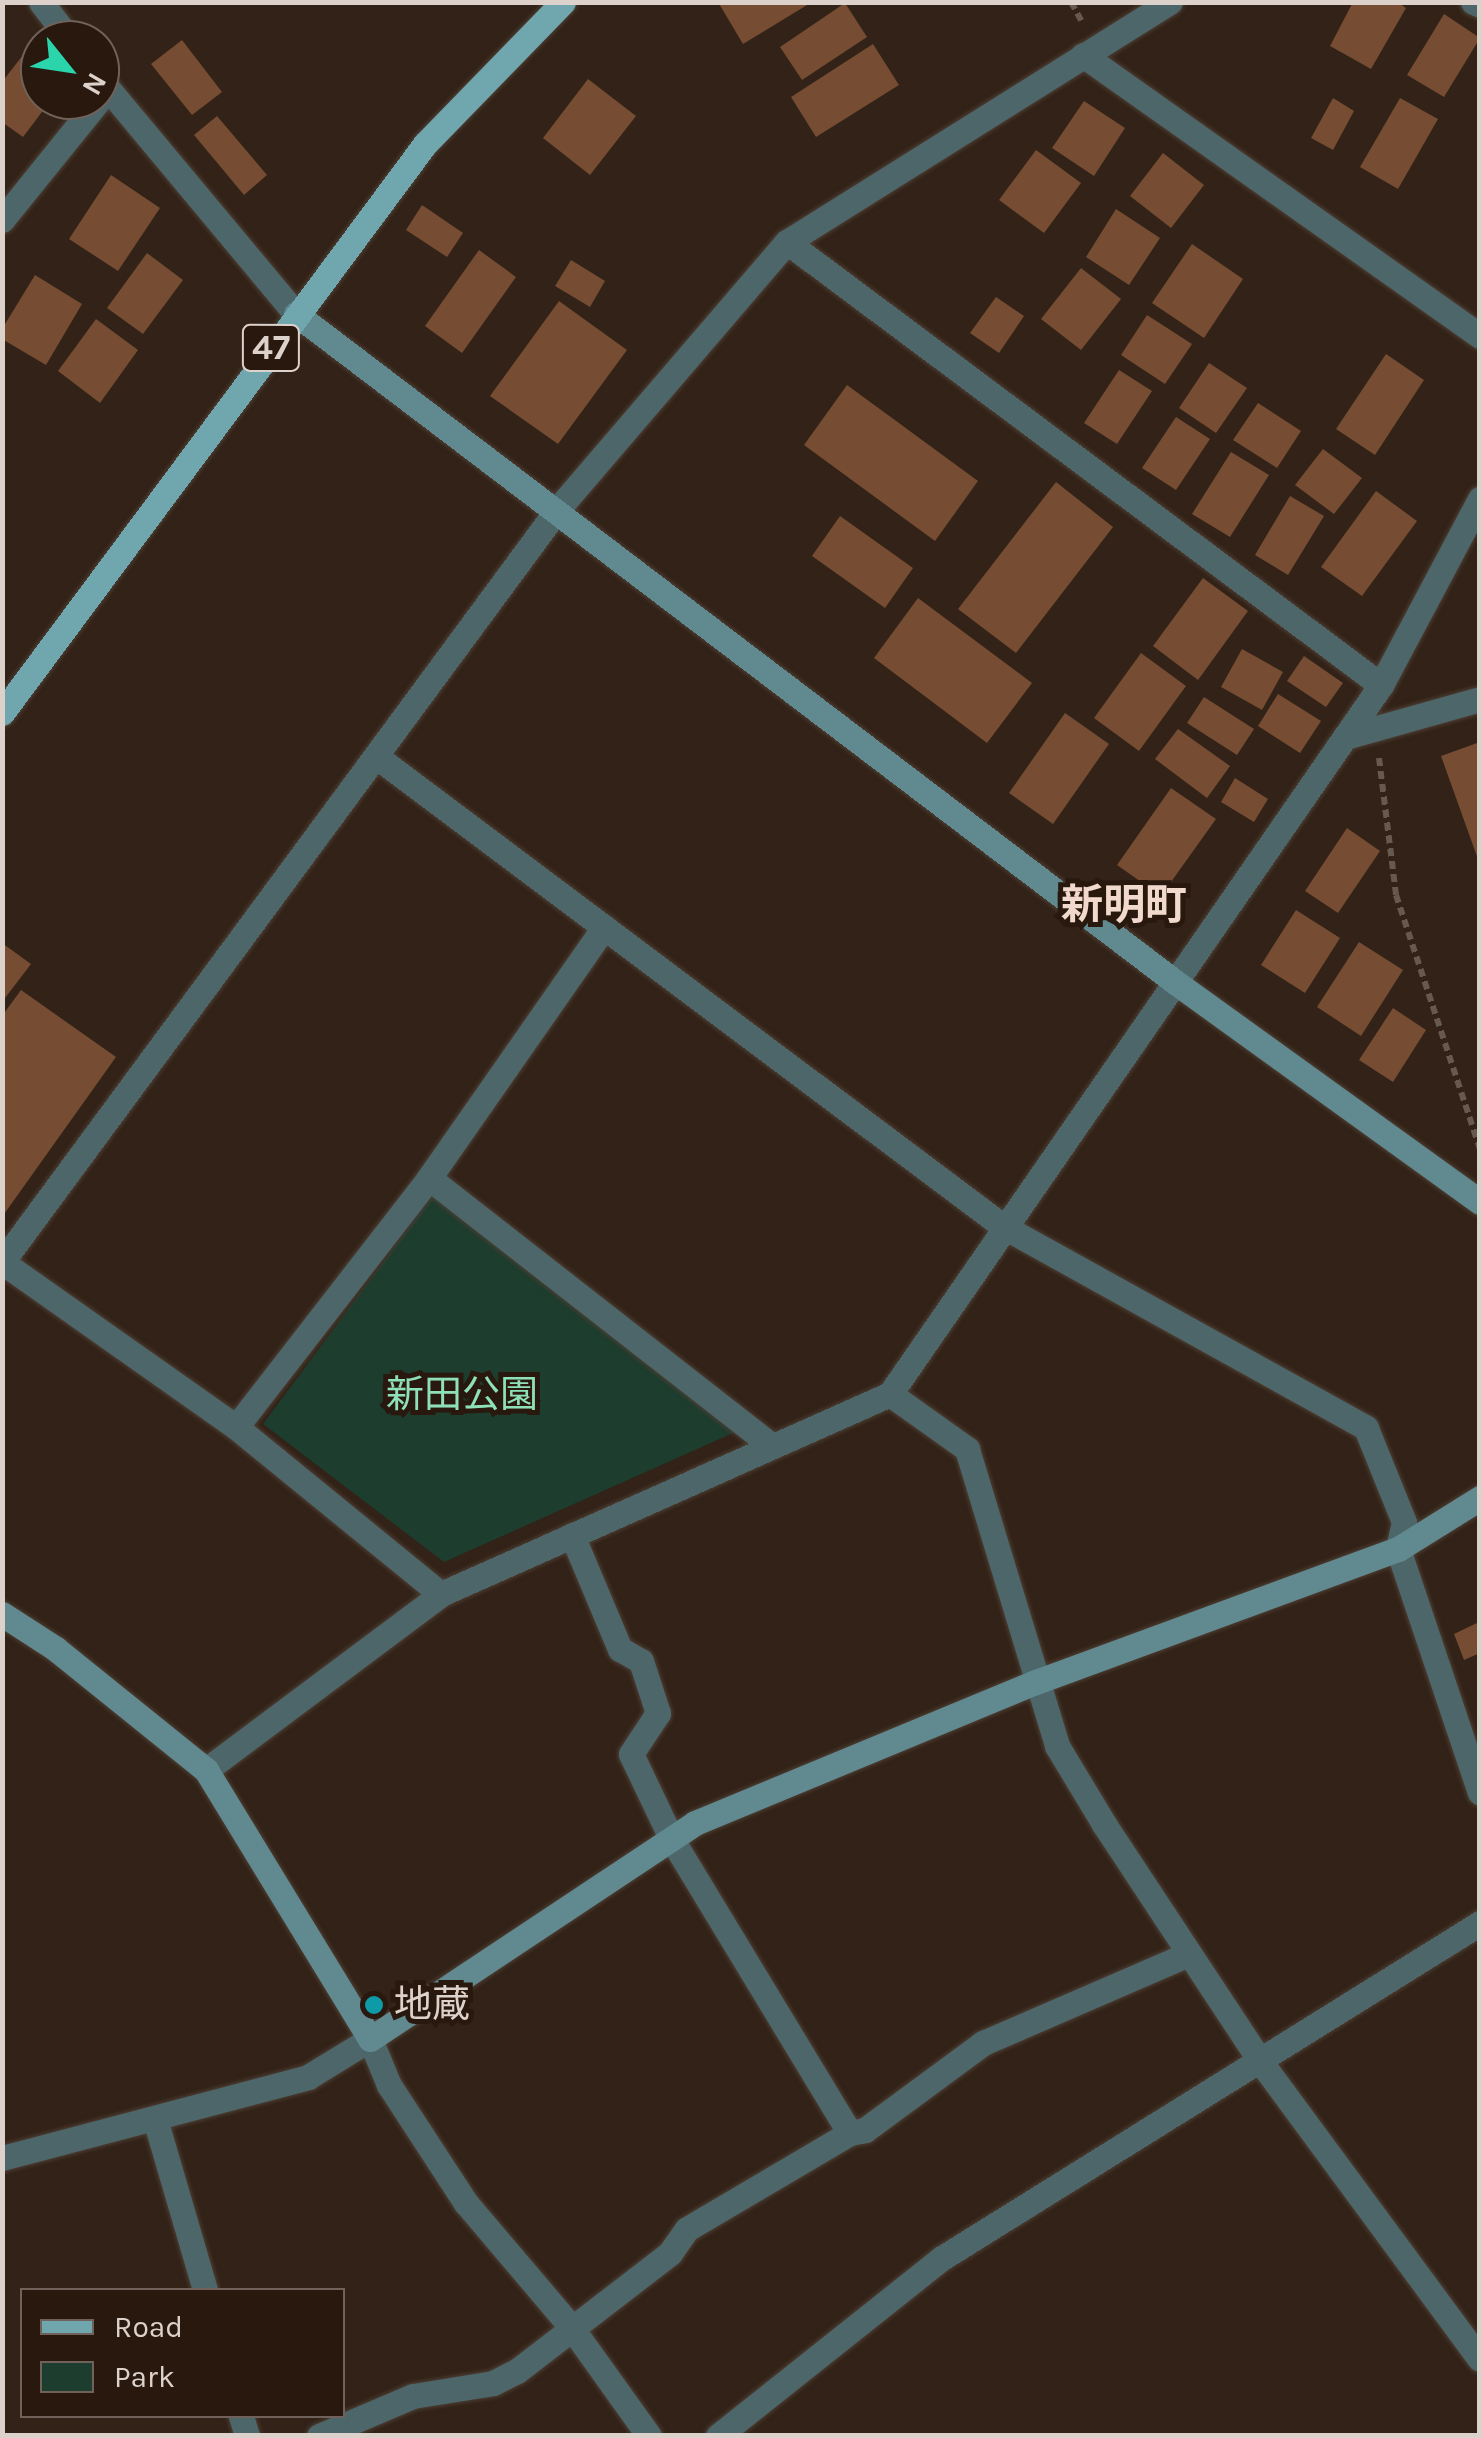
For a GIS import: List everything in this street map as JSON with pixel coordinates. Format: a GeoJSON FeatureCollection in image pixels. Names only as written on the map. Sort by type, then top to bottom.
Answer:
{"type":"FeatureCollection","features":[{"type":"Feature","properties":{"kind":"main road","name":"47"},"geometry":{"type":"LineString","coordinates":[[2,713],[425,144],[563,2]]}},
{"type":"Feature","properties":{"kind":"street"},"geometry":{"type":"LineString","coordinates":[[442,1594],[236,1427],[2,1262],[557,510],[788,242],[1170,2]]}},
{"type":"Feature","properties":{"kind":"street"},"geometry":{"type":"LineString","coordinates":[[1084,55],[1480,336]]}},
{"type":"Feature","properties":{"kind":"street"},"geometry":{"type":"LineString","coordinates":[[120,113],[296,314],[1175,982],[1480,1202]]}},
{"type":"Feature","properties":{"kind":"street"},"geometry":{"type":"LineString","coordinates":[[2,220],[80,120]]}},
{"type":"Feature","properties":{"kind":"street"},"geometry":{"type":"LineString","coordinates":[[788,242],[1381,685]]}},
{"type":"Feature","properties":{"kind":"street"},"geometry":{"type":"LineString","coordinates":[[206,1770],[442,1594],[890,1394],[1381,685],[1480,499]]}},
{"type":"Feature","properties":{"kind":"street"},"geometry":{"type":"LineString","coordinates":[[1345,738],[1375,726],[1480,699]]}},
{"type":"Feature","properties":{"kind":"street"},"geometry":{"type":"LineString","coordinates":[[377,757],[1004,1227],[1366,1428],[1404,1522],[1398,1549],[1480,1793]]}},
{"type":"Feature","properties":{"kind":"street"},"geometry":{"type":"LineString","coordinates":[[236,1427],[430,1178],[604,927]]}},
{"type":"Feature","properties":{"kind":"street"},"geometry":{"type":"LineString","coordinates":[[430,1178],[771,1445]]}},
{"type":"Feature","properties":{"kind":"street"},"geometry":{"type":"LineString","coordinates":[[890,1394],[968,1449],[1057,1746],[1260,2061],[1480,2359]]}},
{"type":"Feature","properties":{"kind":"street"},"geometry":{"type":"LineString","coordinates":[[2,2158],[308,2076],[370,2039],[695,1822],[1036,1682],[1398,1549],[1480,1498]]}},
{"type":"Feature","properties":{"kind":"street"},"geometry":{"type":"LineString","coordinates":[[572,1535],[620,1648],[642,1661],[658,1713],[631,1754],[671,1838],[850,2133]]}},
{"type":"Feature","properties":{"kind":"street"},"geometry":{"type":"LineString","coordinates":[[2,1614],[56,1649],[206,1770],[370,2039],[389,2085],[466,2203],[571,2328],[649,2436]]}},
{"type":"Feature","properties":{"kind":"street"},"geometry":{"type":"LineString","coordinates":[[718,2436],[942,2258],[1480,1922]]}},
{"type":"Feature","properties":{"kind":"street"},"geometry":{"type":"LineString","coordinates":[[319,2436],[413,2396],[494,2383],[516,2371],[670,2252],[687,2228],[850,2133],[865,2130],[982,2043],[1189,1954]]}},
{"type":"Feature","properties":{"kind":"street"},"geometry":{"type":"LineString","coordinates":[[155,2119],[204,2288]]}},
{"type":"Feature","properties":{"kind":"path"},"geometry":{"type":"LineString","coordinates":[[1375,726],[1396,895],[1480,1149]]}},
{"type":"Feature","properties":{"kind":"green space","name":"新田公園"},"geometry":{"type":"Polygon","coordinates":[[[434,1193],[742,1429],[444,1562],[263,1424],[434,1193]]]}},
{"type":"Feature","properties":{"kind":"building"},"geometry":{"type":"Polygon","coordinates":[[[718,2],[812,2],[743,44],[718,2]]]}},
{"type":"Feature","properties":{"kind":"building"},"geometry":{"type":"Polygon","coordinates":[[[1353,2],[1397,2],[1406,8],[1371,69],[1330,46],[1353,2]]]}},
{"type":"Feature","properties":{"kind":"building"},"geometry":{"type":"Polygon","coordinates":[[[845,3],[867,37],[802,80],[780,47],[845,3]]]}},
{"type":"Feature","properties":{"kind":"building"},"geometry":{"type":"Polygon","coordinates":[[[1444,14],[1480,38],[1444,97],[1407,75],[1444,14]]]}},
{"type":"Feature","properties":{"kind":"building"},"geometry":{"type":"Polygon","coordinates":[[[182,40],[222,92],[192,115],[151,64],[182,40]]]}},
{"type":"Feature","properties":{"kind":"building"},"geometry":{"type":"Polygon","coordinates":[[[873,44],[899,85],[816,137],[791,97],[873,44]]]}},
{"type":"Feature","properties":{"kind":"building"},"geometry":{"type":"Polygon","coordinates":[[[20,59],[20,120],[36,120],[23,137],[2,122],[2,82],[20,59]]]}},
{"type":"Feature","properties":{"kind":"building"},"geometry":{"type":"Polygon","coordinates":[[[588,79],[636,116],[590,175],[543,138],[588,79]]]}},
{"type":"Feature","properties":{"kind":"building"},"geometry":{"type":"Polygon","coordinates":[[[1333,98],[1354,111],[1333,150],[1311,138],[1333,98]]]}},
{"type":"Feature","properties":{"kind":"building"},"geometry":{"type":"Polygon","coordinates":[[[1400,98],[1438,119],[1398,189],[1360,167],[1400,98]]]}},
{"type":"Feature","properties":{"kind":"building"},"geometry":{"type":"Polygon","coordinates":[[[1084,101],[1125,128],[1094,176],[1052,148],[1084,101]]]}},
{"type":"Feature","properties":{"kind":"building"},"geometry":{"type":"Polygon","coordinates":[[[217,116],[267,175],[244,195],[194,135],[217,116]]]}},
{"type":"Feature","properties":{"kind":"building"},"geometry":{"type":"Polygon","coordinates":[[[1036,150],[1081,183],[1044,233],[999,200],[1036,150]]]}},
{"type":"Feature","properties":{"kind":"building"},"geometry":{"type":"Polygon","coordinates":[[[1163,153],[1204,185],[1171,228],[1130,196],[1163,153]]]}},
{"type":"Feature","properties":{"kind":"building"},"geometry":{"type":"Polygon","coordinates":[[[111,175],[160,208],[118,271],[69,239],[111,175]]]}},
{"type":"Feature","properties":{"kind":"building"},"geometry":{"type":"Polygon","coordinates":[[[422,205],[463,233],[447,257],[406,230],[422,205]]]}},
{"type":"Feature","properties":{"kind":"building"},"geometry":{"type":"Polygon","coordinates":[[[1116,209],[1160,238],[1129,285],[1086,257],[1116,209]]]}},
{"type":"Feature","properties":{"kind":"building"},"geometry":{"type":"Polygon","coordinates":[[[1192,244],[1243,279],[1204,338],[1152,303],[1192,244]]]}},
{"type":"Feature","properties":{"kind":"building"},"geometry":{"type":"Polygon","coordinates":[[[479,250],[516,277],[462,353],[425,326],[479,250]]]}},
{"type":"Feature","properties":{"kind":"building"},"geometry":{"type":"Polygon","coordinates":[[[147,253],[183,280],[143,334],[107,308],[147,253]]]}},
{"type":"Feature","properties":{"kind":"building"},"geometry":{"type":"Polygon","coordinates":[[[571,260],[605,281],[590,307],[555,286],[571,260]]]}},
{"type":"Feature","properties":{"kind":"building"},"geometry":{"type":"Polygon","coordinates":[[[1081,268],[1121,299],[1081,350],[1041,319],[1081,268]]]}},
{"type":"Feature","properties":{"kind":"building"},"geometry":{"type":"Polygon","coordinates":[[[35,275],[82,304],[46,365],[2,339],[2,329],[35,275]]]}},
{"type":"Feature","properties":{"kind":"building"},"geometry":{"type":"Polygon","coordinates":[[[996,297],[1024,316],[999,353],[970,333],[996,297]]]}},
{"type":"Feature","properties":{"kind":"building"},"geometry":{"type":"Polygon","coordinates":[[[559,301],[627,350],[558,444],[490,396],[559,301]]]}},
{"type":"Feature","properties":{"kind":"building"},"geometry":{"type":"Polygon","coordinates":[[[1147,315],[1192,344],[1165,384],[1121,355],[1147,315]]]}},
{"type":"Feature","properties":{"kind":"building"},"geometry":{"type":"Polygon","coordinates":[[[96,319],[138,350],[100,403],[58,371],[96,319]]]}},
{"type":"Feature","properties":{"kind":"building"},"geometry":{"type":"Polygon","coordinates":[[[1386,354],[1424,380],[1375,455],[1336,429],[1386,354]]]}},
{"type":"Feature","properties":{"kind":"building"},"geometry":{"type":"Polygon","coordinates":[[[1209,363],[1247,388],[1216,433],[1179,408],[1209,363]]]}},
{"type":"Feature","properties":{"kind":"building"},"geometry":{"type":"Polygon","coordinates":[[[1119,370],[1152,391],[1117,444],[1084,423],[1119,370]]]}},
{"type":"Feature","properties":{"kind":"building"},"geometry":{"type":"Polygon","coordinates":[[[847,385],[978,481],[935,541],[804,445],[847,385]]]}},
{"type":"Feature","properties":{"kind":"building"},"geometry":{"type":"Polygon","coordinates":[[[1258,403],[1301,431],[1277,468],[1233,440],[1258,403]]]}},
{"type":"Feature","properties":{"kind":"building"},"geometry":{"type":"Polygon","coordinates":[[[1176,417],[1210,439],[1176,490],[1142,468],[1176,417]]]}},
{"type":"Feature","properties":{"kind":"building"},"geometry":{"type":"Polygon","coordinates":[[[1323,449],[1362,478],[1334,514],[1295,485],[1323,449]]]}},
{"type":"Feature","properties":{"kind":"building"},"geometry":{"type":"Polygon","coordinates":[[[1231,452],[1269,475],[1230,537],[1192,514],[1231,452]]]}},
{"type":"Feature","properties":{"kind":"building"},"geometry":{"type":"Polygon","coordinates":[[[1056,482],[1113,527],[1016,653],[958,609],[1056,482]]]}},
{"type":"Feature","properties":{"kind":"building"},"geometry":{"type":"Polygon","coordinates":[[[1376,491],[1417,521],[1362,596],[1321,567],[1376,491]]]}},
{"type":"Feature","properties":{"kind":"building"},"geometry":{"type":"Polygon","coordinates":[[[1290,496],[1324,516],[1288,575],[1255,555],[1290,496]]]}},
{"type":"Feature","properties":{"kind":"building"},"geometry":{"type":"Polygon","coordinates":[[[840,516],[913,568],[885,608],[812,556],[840,516]]]}},
{"type":"Feature","properties":{"kind":"building"},"geometry":{"type":"Polygon","coordinates":[[[1203,578],[1248,611],[1198,680],[1153,646],[1203,578]]]}},
{"type":"Feature","properties":{"kind":"building"},"geometry":{"type":"Polygon","coordinates":[[[918,598],[1032,683],[987,743],[874,658],[918,598]]]}},
{"type":"Feature","properties":{"kind":"building"},"geometry":{"type":"Polygon","coordinates":[[[1242,649],[1283,672],[1262,710],[1221,687],[1242,649]]]}},
{"type":"Feature","properties":{"kind":"building"},"geometry":{"type":"Polygon","coordinates":[[[1141,653],[1186,686],[1139,751],[1094,718],[1141,653]]]}},
{"type":"Feature","properties":{"kind":"building"},"geometry":{"type":"Polygon","coordinates":[[[1304,656],[1343,683],[1326,707],[1287,681],[1304,656]]]}},
{"type":"Feature","properties":{"kind":"building"},"geometry":{"type":"Polygon","coordinates":[[[1278,694],[1321,721],[1300,753],[1258,726],[1278,694]]]}},
{"type":"Feature","properties":{"kind":"building"},"geometry":{"type":"Polygon","coordinates":[[[1204,697],[1254,729],[1237,755],[1187,723],[1204,697]]]}},
{"type":"Feature","properties":{"kind":"building"},"geometry":{"type":"Polygon","coordinates":[[[1065,713],[1109,744],[1053,824],[1009,793],[1065,713]]]}},
{"type":"Feature","properties":{"kind":"building"},"geometry":{"type":"Polygon","coordinates":[[[1178,729],[1230,766],[1207,798],[1155,759],[1178,729]]]}},
{"type":"Feature","properties":{"kind":"building"},"geometry":{"type":"Polygon","coordinates":[[[1480,742],[1480,862],[1479,862],[1441,756],[1480,742]]]}},
{"type":"Feature","properties":{"kind":"building"},"geometry":{"type":"Polygon","coordinates":[[[1235,778],[1268,799],[1254,822],[1221,802],[1235,778]]]}},
{"type":"Feature","properties":{"kind":"building"},"geometry":{"type":"Polygon","coordinates":[[[1171,788],[1216,819],[1161,896],[1117,865],[1171,788]]]}},
{"type":"Feature","properties":{"kind":"building"},"geometry":{"type":"Polygon","coordinates":[[[1347,828],[1380,851],[1338,913],[1305,891],[1347,828]]]}},
{"type":"Feature","properties":{"kind":"building"},"geometry":{"type":"Polygon","coordinates":[[[1296,910],[1340,938],[1305,993],[1261,965],[1296,910]]]}},
{"type":"Feature","properties":{"kind":"building"},"geometry":{"type":"Polygon","coordinates":[[[1359,942],[1403,970],[1361,1036],[1317,1007],[1359,942]]]}},
{"type":"Feature","properties":{"kind":"building"},"geometry":{"type":"Polygon","coordinates":[[[2,943],[31,964],[2,1002],[2,943]]]}},
{"type":"Feature","properties":{"kind":"building"},"geometry":{"type":"Polygon","coordinates":[[[21,990],[116,1057],[2,1217],[2,1016],[21,990]]]}},
{"type":"Feature","properties":{"kind":"building"},"geometry":{"type":"Polygon","coordinates":[[[1393,1008],[1426,1030],[1393,1082],[1359,1060],[1393,1008]]]}},
{"type":"Feature","properties":{"kind":"building"},"geometry":{"type":"Polygon","coordinates":[[[1477,1623],[1480,1653],[1464,1660],[1454,1634],[1477,1623]]]}},
{"type":"Feature","properties":{"kind":"place","name":"地蔵"},"geometry":{"type":"Point","coordinates":[374,2005]}},
{"type":"Feature","properties":{"kind":"district","name":"新明町"},"geometry":{"type":"Point","coordinates":[1124,905]}}]}
